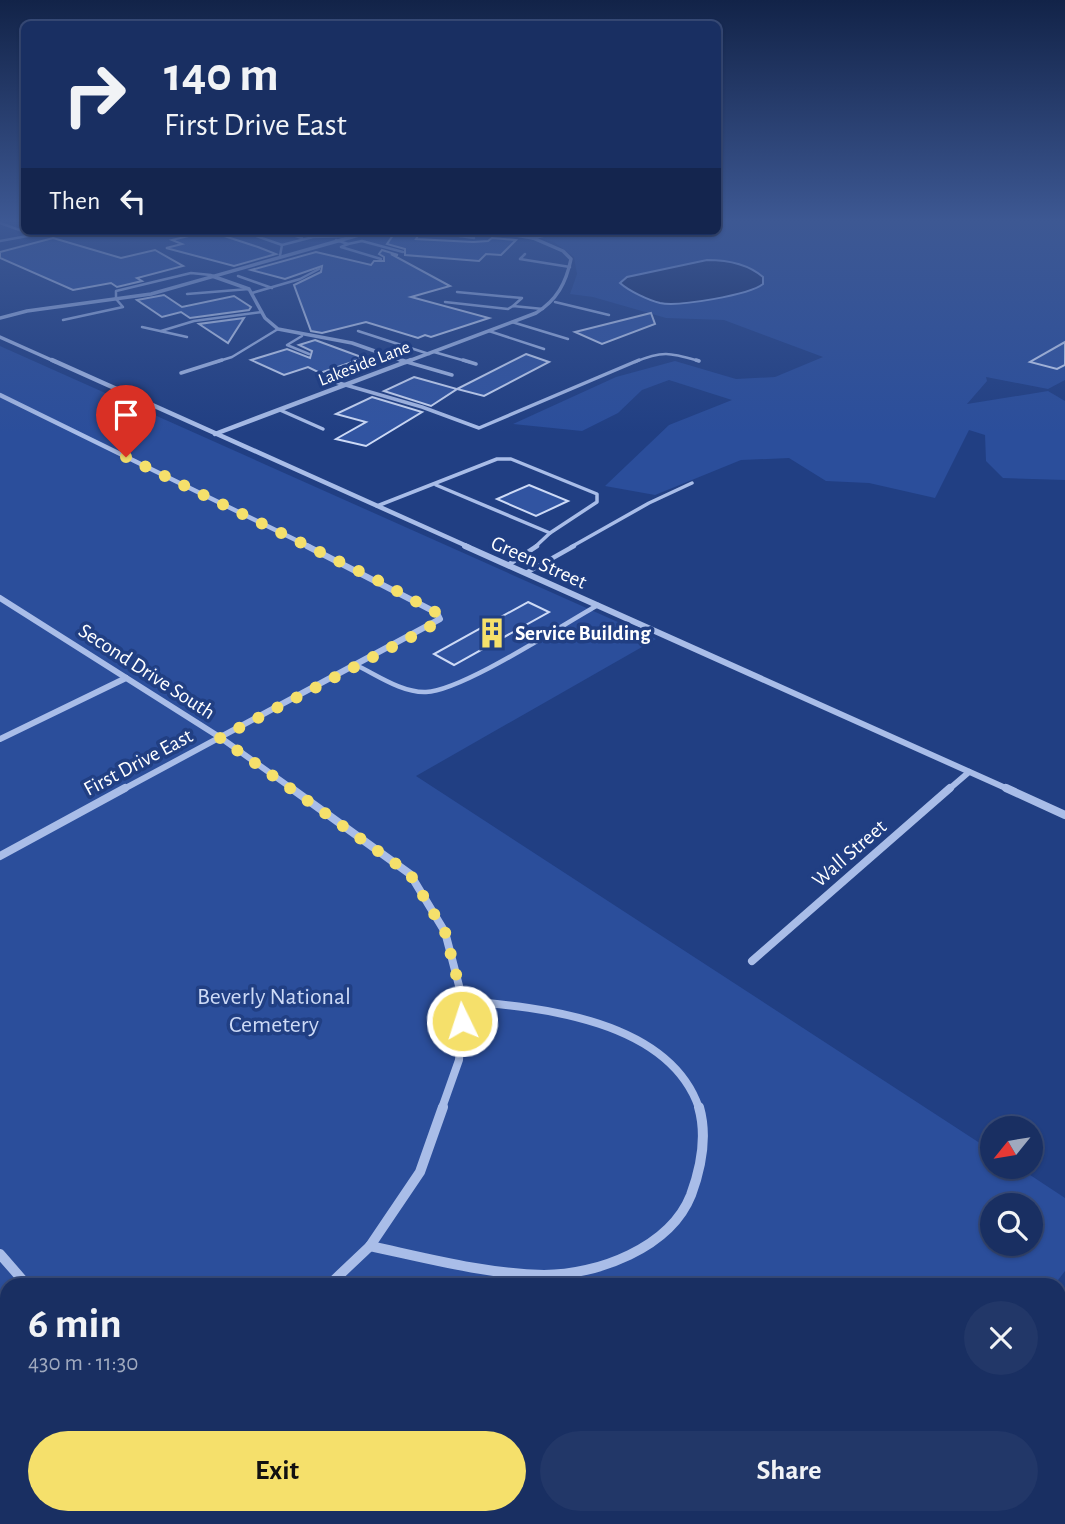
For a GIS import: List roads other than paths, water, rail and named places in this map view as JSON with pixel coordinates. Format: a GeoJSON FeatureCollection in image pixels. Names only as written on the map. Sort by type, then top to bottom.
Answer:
{"type":"FeatureCollection","features":[{"type":"Feature","properties":{"kind":"street"},"geometry":{"type":"LineString","coordinates":[[0,318],[27,311],[161,290]]}},
{"type":"Feature","properties":{"kind":"street"},"geometry":{"type":"LineString","coordinates":[[555,302],[560,290]]}},
{"type":"Feature","properties":{"kind":"street"},"geometry":{"type":"LineString","coordinates":[[251,291],[262,312],[278,329],[302,336],[352,343],[407,362]]}},
{"type":"Feature","properties":{"kind":"street","name":"Lakeside Lane"},"geometry":{"type":"LineString","coordinates":[[215,434],[489,331],[555,302]]}},
{"type":"Feature","properties":{"kind":"street","name":"Green Street"},"geometry":{"type":"LineString","coordinates":[[0,337],[1065,815]]}},
{"type":"Feature","properties":{"kind":"street","name":"First Drive East"},"geometry":{"type":"LineString","coordinates":[[0,396],[377,580],[437,613],[440,619],[0,856]]}},
{"type":"Feature","properties":{"kind":"street","name":"Second Drive South"},"geometry":{"type":"LineString","coordinates":[[0,598],[220,738],[410,874],[445,932],[463,1001],[459,1060],[420,1171],[370,1245],[336,1278]]}},
{"type":"Feature","properties":{"kind":"street"},"geometry":{"type":"LineString","coordinates":[[0,739],[126,678]]}},
{"type":"Feature","properties":{"kind":"street","name":"Wall Street"},"geometry":{"type":"LineString","coordinates":[[751,961],[969,772]]}},
{"type":"Feature","properties":{"kind":"street"},"geometry":{"type":"LineString","coordinates":[[370,1245],[468,1267],[550,1275],[603,1265],[637,1249],[673,1225],[698,1178],[702,1137],[700,1108],[687,1086],[636,1041],[591,1021],[547,1008],[463,1001]]}},
{"type":"Feature","properties":{"kind":"street"},"geometry":{"type":"LineString","coordinates":[[0,1254],[21,1278]]}},
{"type":"Feature","properties":{"kind":"lane"},"geometry":{"type":"LineString","coordinates":[[63,320],[123,307],[116,299],[116,291],[119,290]]}},
{"type":"Feature","properties":{"kind":"lane"},"geometry":{"type":"LineString","coordinates":[[187,295],[257,290]]}},
{"type":"Feature","properties":{"kind":"lane"},"geometry":{"type":"LineString","coordinates":[[444,302],[509,309],[522,298],[457,292]]}},
{"type":"Feature","properties":{"kind":"lane"},"geometry":{"type":"LineString","coordinates":[[555,302],[609,316]]}},
{"type":"Feature","properties":{"kind":"lane"},"geometry":{"type":"LineString","coordinates":[[513,306],[543,309]]}},
{"type":"Feature","properties":{"kind":"lane"},"geometry":{"type":"LineString","coordinates":[[161,331],[194,321],[262,312]]}},
{"type":"Feature","properties":{"kind":"lane"},"geometry":{"type":"LineString","coordinates":[[512,322],[568,339]]}},
{"type":"Feature","properties":{"kind":"lane"},"geometry":{"type":"LineString","coordinates":[[142,327],[187,337]]}},
{"type":"Feature","properties":{"kind":"lane"},"geometry":{"type":"LineString","coordinates":[[181,373],[232,356],[278,329]]}},
{"type":"Feature","properties":{"kind":"lane"},"geometry":{"type":"LineString","coordinates":[[358,331],[476,365]]}},
{"type":"Feature","properties":{"kind":"lane"},"geometry":{"type":"LineString","coordinates":[[489,331],[544,349]]}},
{"type":"Feature","properties":{"kind":"lane"},"geometry":{"type":"LineString","coordinates":[[302,336],[287,345],[309,354]]}},
{"type":"Feature","properties":{"kind":"lane"},"geometry":{"type":"LineString","coordinates":[[318,377],[342,387],[422,407],[479,428],[656,353],[668,352],[699,361]]}},
{"type":"Feature","properties":{"kind":"lane"},"geometry":{"type":"LineString","coordinates":[[407,362],[452,375]]}},
{"type":"Feature","properties":{"kind":"lane"},"geometry":{"type":"LineString","coordinates":[[279,410],[323,429]]}},
{"type":"Feature","properties":{"kind":"lane"},"geometry":{"type":"LineString","coordinates":[[377,506],[497,460],[511,459],[597,494],[597,502],[508,565]]}},
{"type":"Feature","properties":{"kind":"lane"},"geometry":{"type":"LineString","coordinates":[[526,573],[649,503],[692,483]]}},
{"type":"Feature","properties":{"kind":"lane"},"geometry":{"type":"LineString","coordinates":[[436,485],[550,533]]}},
{"type":"Feature","properties":{"kind":"lane"},"geometry":{"type":"LineString","coordinates":[[356,664],[396,685],[427,693],[465,678],[598,605]]}},
{"type":"Feature","properties":{"kind":"place","name":"Service Building"},"geometry":{"type":"Point","coordinates":[492,633]}},
{"type":"Feature","properties":{"kind":"park label","name":"Beverly National Cemetery"},"geometry":{"type":"Point","coordinates":[274,1010]}}]}
